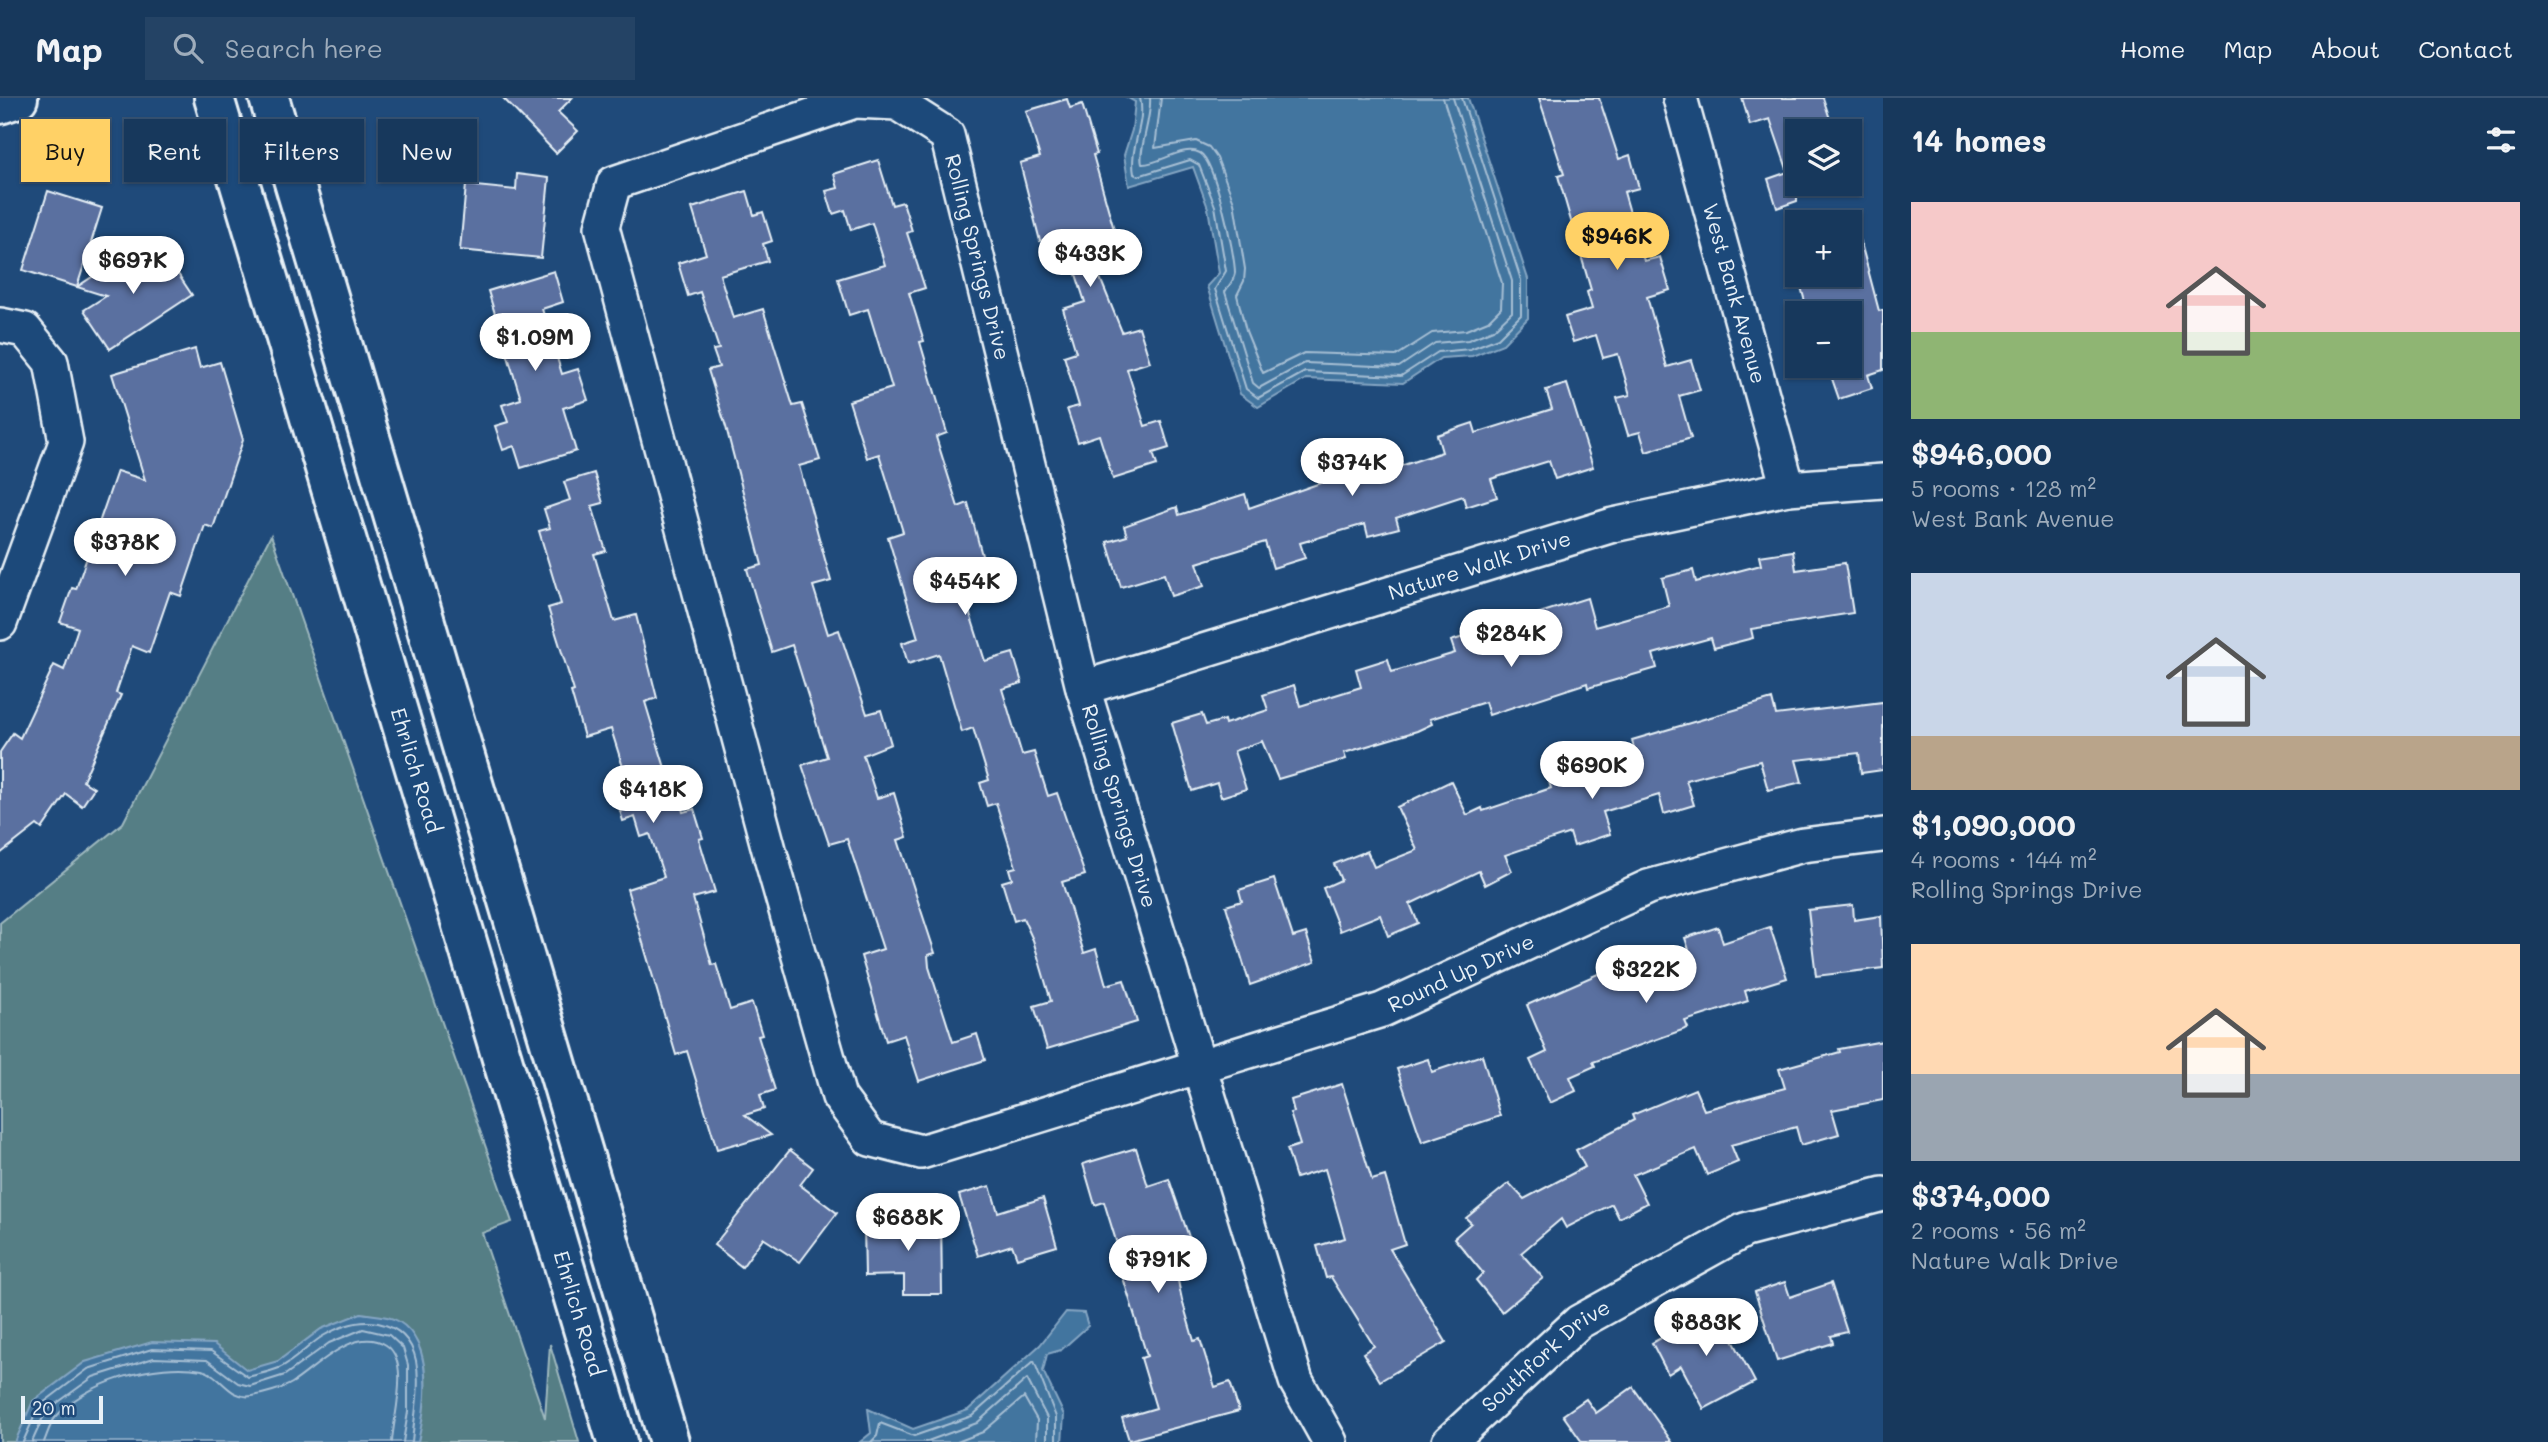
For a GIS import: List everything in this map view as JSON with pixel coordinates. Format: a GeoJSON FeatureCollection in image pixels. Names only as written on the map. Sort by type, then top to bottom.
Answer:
{"type":"FeatureCollection","features":[{"type":"Feature","properties":{"kind":"main road"},"geometry":{"type":"LineString","coordinates":[[0,104],[18,98]]}},
{"type":"Feature","properties":{"kind":"main road","name":"Ehrlich Road"},"geometry":{"type":"LineString","coordinates":[[214,98],[617,1442]]}},
{"type":"Feature","properties":{"kind":"main road"},"geometry":{"type":"LineString","coordinates":[[269,98],[669,1442]]}},
{"type":"Feature","properties":{"kind":"street","name":"West Bank Avenue"},"geometry":{"type":"LineString","coordinates":[[1680,98],[1788,488]]}},
{"type":"Feature","properties":{"kind":"street","name":"Rolling Springs Drive"},"geometry":{"type":"LineString","coordinates":[[1041,1115],[921,1152],[870,1139],[839,1097],[761,821],[602,227],[614,183],[855,101],[897,103],[947,135],[1083,688],[1296,1381],[1330,1442]]}},
{"type":"Feature","properties":{"kind":"street"},"geometry":{"type":"LineString","coordinates":[[0,325],[25,330],[51,362],[66,442],[0,623]]}},
{"type":"Feature","properties":{"kind":"street","name":"Nature Walk Drive"},"geometry":{"type":"LineString","coordinates":[[1083,688],[1613,525],[1788,488],[1883,481]]}},
{"type":"Feature","properties":{"kind":"street","name":"Round Up Drive"},"geometry":{"type":"LineString","coordinates":[[1041,1115],[1382,1010],[1648,887],[1803,845],[1883,835]]}},
{"type":"Feature","properties":{"kind":"street","name":"Southfork Drive"},"geometry":{"type":"LineString","coordinates":[[1449,1442],[1579,1322],[1745,1230],[1883,1194]]}},
{"type":"Feature","properties":{"kind":"green space"},"geometry":{"type":"Polygon","coordinates":[[[271,535],[512,1222],[482,1233],[545,1418],[550,1344],[579,1442],[0,1442],[0,923],[123,823],[271,535]]]}},
{"type":"Feature","properties":{"kind":"water"},"geometry":{"type":"Polygon","coordinates":[[[1128,98],[1468,98],[1528,279],[1528,318],[1503,344],[1472,356],[1441,358],[1403,383],[1306,379],[1258,407],[1240,394],[1207,286],[1219,273],[1208,208],[1193,167],[1129,186],[1124,155],[1132,130],[1135,102],[1128,98]]]}},
{"type":"Feature","properties":{"kind":"water"},"geometry":{"type":"Polygon","coordinates":[[[1066,1312],[1084,1313],[1088,1326],[1061,1350],[1047,1354],[1043,1371],[1064,1415],[1062,1442],[860,1442],[871,1433],[868,1409],[913,1429],[968,1410],[1040,1345],[1066,1312]]]}},
{"type":"Feature","properties":{"kind":"water"},"geometry":{"type":"Polygon","coordinates":[[[361,1313],[385,1316],[398,1321],[410,1331],[418,1345],[423,1360],[425,1394],[418,1442],[15,1442],[33,1401],[85,1362],[152,1342],[214,1344],[247,1370],[278,1361],[321,1329],[361,1313]]]}},
{"type":"Feature","properties":{"kind":"building"},"geometry":{"type":"Polygon","coordinates":[[[503,98],[572,98],[558,112],[578,131],[556,153],[503,98]]]}},
{"type":"Feature","properties":{"kind":"building"},"geometry":{"type":"Polygon","coordinates":[[[1539,98],[1599,98],[1619,159],[1630,155],[1639,188],[1624,192],[1644,261],[1660,257],[1670,290],[1647,297],[1667,367],[1691,360],[1700,390],[1679,396],[1691,438],[1646,452],[1640,432],[1628,435],[1617,398],[1630,395],[1618,354],[1603,358],[1596,335],[1573,342],[1565,317],[1592,309],[1587,292],[1591,290],[1558,176],[1564,174],[1539,98]]]}},
{"type":"Feature","properties":{"kind":"building"},"geometry":{"type":"Polygon","coordinates":[[[1742,98],[1823,98],[1830,119],[1785,119],[1785,163],[1770,119],[1750,125],[1742,98]]]}},
{"type":"Feature","properties":{"kind":"building"},"geometry":{"type":"Polygon","coordinates":[[[1067,99],[1070,108],[1082,104],[1097,154],[1093,155],[1124,265],[1098,273],[1122,332],[1139,327],[1150,362],[1127,369],[1145,426],[1161,421],[1169,448],[1153,453],[1157,465],[1113,479],[1099,435],[1078,442],[1067,409],[1079,406],[1064,356],[1076,352],[1063,309],[1085,302],[1063,234],[1040,241],[1020,163],[1040,157],[1026,111],[1067,99]]]}},
{"type":"Feature","properties":{"kind":"building"},"geometry":{"type":"Polygon","coordinates":[[[878,160],[892,205],[903,202],[912,231],[907,233],[925,288],[909,293],[924,341],[920,342],[947,433],[936,437],[958,507],[968,503],[991,589],[965,598],[985,661],[1013,653],[1022,683],[1002,689],[1022,755],[1034,752],[1048,796],[1057,793],[1085,875],[1062,882],[1084,953],[1096,949],[1106,985],[1124,980],[1137,1022],[1047,1049],[1034,1006],[1051,1001],[1033,940],[1023,918],[1014,921],[1002,882],[1012,879],[1009,869],[1016,867],[996,803],[987,806],[980,783],[989,780],[973,728],[962,732],[939,654],[908,664],[902,643],[918,638],[888,537],[903,532],[879,454],[867,458],[849,401],[892,388],[868,309],[849,315],[838,279],[885,265],[872,223],[851,230],[845,210],[833,214],[826,191],[838,188],[834,174],[878,160]]]}},
{"type":"Feature","properties":{"kind":"building"},"geometry":{"type":"Polygon","coordinates":[[[1785,173],[1785,196],[1797,196],[1797,201],[1777,208],[1768,179],[1785,173]]]}},
{"type":"Feature","properties":{"kind":"building"},"geometry":{"type":"Polygon","coordinates":[[[517,174],[549,178],[541,258],[460,250],[466,185],[516,190],[517,174]]]}},
{"type":"Feature","properties":{"kind":"building"},"geometry":{"type":"Polygon","coordinates":[[[48,191],[102,208],[77,287],[23,270],[48,191]]]}},
{"type":"Feature","properties":{"kind":"building"},"geometry":{"type":"Polygon","coordinates":[[[747,191],[754,215],[763,212],[772,241],[763,244],[768,261],[720,275],[733,318],[763,309],[793,406],[802,404],[820,460],[799,466],[831,581],[813,586],[828,634],[839,630],[867,714],[881,710],[891,744],[863,755],[877,798],[894,793],[907,837],[898,840],[935,953],[928,955],[929,967],[953,1042],[977,1034],[985,1060],[919,1081],[904,1035],[886,1041],[861,956],[883,949],[847,839],[829,844],[802,765],[827,757],[792,645],[772,652],[757,603],[747,569],[762,565],[726,427],[708,370],[719,367],[713,350],[719,349],[700,292],[688,296],[678,263],[706,254],[692,208],[747,191]]]}},
{"type":"Feature","properties":{"kind":"building"},"geometry":{"type":"Polygon","coordinates":[[[137,247],[150,267],[166,256],[192,295],[110,349],[84,310],[106,296],[77,287],[137,247]]]}},
{"type":"Feature","properties":{"kind":"building"},"geometry":{"type":"Polygon","coordinates":[[[1862,247],[1879,311],[1883,310],[1883,370],[1868,375],[1872,388],[1839,399],[1832,378],[1862,378],[1862,301],[1805,301],[1801,287],[1862,287],[1862,247]]]}},
{"type":"Feature","properties":{"kind":"building"},"geometry":{"type":"Polygon","coordinates":[[[554,271],[563,302],[542,309],[562,374],[578,369],[588,400],[563,408],[576,451],[521,468],[514,446],[503,450],[495,426],[508,422],[502,405],[521,399],[488,291],[554,271]]]}},
{"type":"Feature","properties":{"kind":"building"},"geometry":{"type":"Polygon","coordinates":[[[195,349],[200,368],[220,362],[243,440],[213,528],[205,525],[181,596],[170,592],[149,653],[132,646],[116,693],[121,695],[83,781],[94,788],[82,806],[66,794],[42,829],[37,825],[0,854],[0,752],[13,733],[20,738],[54,665],[64,670],[78,628],[60,622],[72,588],[76,589],[117,471],[145,480],[112,374],[195,349]]]}},
{"type":"Feature","properties":{"kind":"building"},"geometry":{"type":"Polygon","coordinates":[[[1567,384],[1593,467],[1555,479],[1549,461],[1491,479],[1497,497],[1466,507],[1463,496],[1396,518],[1399,528],[1368,536],[1365,524],[1300,543],[1305,558],[1273,568],[1265,542],[1197,563],[1204,586],[1171,596],[1164,574],[1121,587],[1107,542],[1127,536],[1124,526],[1177,507],[1179,515],[1245,494],[1249,508],[1343,475],[1340,463],[1377,453],[1383,472],[1442,452],[1437,435],[1473,423],[1476,433],[1552,409],[1546,390],[1567,384]]]}},
{"type":"Feature","properties":{"kind":"building"},"geometry":{"type":"Polygon","coordinates":[[[594,473],[603,503],[592,506],[606,551],[594,554],[614,621],[636,615],[657,698],[645,702],[665,768],[670,767],[683,812],[694,809],[703,838],[699,839],[715,892],[693,898],[712,965],[716,964],[730,1010],[752,1003],[762,1035],[758,1036],[775,1090],[760,1095],[764,1109],[745,1115],[771,1135],[738,1145],[717,1149],[687,1051],[676,1055],[627,889],[664,877],[650,834],[641,837],[635,817],[623,821],[616,797],[628,794],[624,781],[627,780],[611,729],[584,737],[571,692],[574,691],[548,608],[561,604],[539,531],[550,528],[544,509],[570,500],[564,482],[594,473]]]}},
{"type":"Feature","properties":{"kind":"building"},"geometry":{"type":"Polygon","coordinates":[[[1793,551],[1796,570],[1845,563],[1853,613],[1751,629],[1753,638],[1714,648],[1711,638],[1653,654],[1657,668],[1588,688],[1587,683],[1489,715],[1485,702],[1430,719],[1432,724],[1417,731],[1344,753],[1346,759],[1278,779],[1262,741],[1234,751],[1246,789],[1221,797],[1217,783],[1192,791],[1172,723],[1202,714],[1206,725],[1224,720],[1225,724],[1268,710],[1263,695],[1294,685],[1300,706],[1361,687],[1356,669],[1388,659],[1392,672],[1455,653],[1451,641],[1587,598],[1595,627],[1669,606],[1662,578],[1693,570],[1696,582],[1761,565],[1759,556],[1793,551]]]}},
{"type":"Feature","properties":{"kind":"building"},"geometry":{"type":"Polygon","coordinates":[[[1772,699],[1776,715],[1883,702],[1883,770],[1861,773],[1859,753],[1796,760],[1802,782],[1768,790],[1760,761],[1686,780],[1694,805],[1664,814],[1659,795],[1603,812],[1610,834],[1574,846],[1570,833],[1505,855],[1512,871],[1485,885],[1479,871],[1410,904],[1418,923],[1388,936],[1380,915],[1340,931],[1323,888],[1341,880],[1334,864],[1367,851],[1374,867],[1417,850],[1397,807],[1451,781],[1467,815],[1482,808],[1483,811],[1551,788],[1545,770],[1585,757],[1588,767],[1635,753],[1632,740],[1772,699]]]}},
{"type":"Feature","properties":{"kind":"building"},"geometry":{"type":"Polygon","coordinates":[[[1274,879],[1293,937],[1306,933],[1315,962],[1250,985],[1226,906],[1242,901],[1239,890],[1274,879]]]}},
{"type":"Feature","properties":{"kind":"building"},"geometry":{"type":"Polygon","coordinates":[[[1853,905],[1854,920],[1881,916],[1883,968],[1816,976],[1808,910],[1853,905]]]}},
{"type":"Feature","properties":{"kind":"building"},"geometry":{"type":"Polygon","coordinates":[[[1718,927],[1723,943],[1770,927],[1787,978],[1745,991],[1748,1001],[1685,1021],[1688,1028],[1593,1062],[1595,1066],[1570,1077],[1576,1091],[1550,1103],[1530,1060],[1547,1052],[1527,1005],[1616,966],[1625,990],[1694,965],[1685,938],[1718,927]]]}},
{"type":"Feature","properties":{"kind":"building"},"geometry":{"type":"Polygon","coordinates":[[[1883,1041],[1883,1100],[1832,1110],[1839,1134],[1801,1145],[1796,1127],[1731,1145],[1738,1162],[1707,1175],[1696,1149],[1633,1175],[1647,1203],[1619,1218],[1612,1204],[1566,1228],[1561,1219],[1521,1253],[1543,1278],[1502,1312],[1476,1280],[1483,1273],[1454,1238],[1471,1223],[1466,1218],[1509,1183],[1524,1199],[1585,1167],[1576,1150],[1634,1120],[1632,1115],[1695,1089],[1704,1110],[1785,1088],[1779,1069],[1840,1052],[1839,1049],[1883,1041]]]}},
{"type":"Feature","properties":{"kind":"building"},"geometry":{"type":"Polygon","coordinates":[[[1482,1055],[1500,1116],[1422,1142],[1397,1069],[1428,1059],[1432,1072],[1482,1055]]]}},
{"type":"Feature","properties":{"kind":"building"},"geometry":{"type":"Polygon","coordinates":[[[1342,1084],[1372,1180],[1385,1176],[1405,1244],[1390,1249],[1446,1342],[1380,1381],[1363,1353],[1374,1346],[1331,1277],[1326,1278],[1317,1246],[1345,1238],[1325,1169],[1296,1178],[1287,1149],[1300,1145],[1290,1113],[1294,1112],[1291,1100],[1342,1084]]]}},
{"type":"Feature","properties":{"kind":"building"},"geometry":{"type":"Polygon","coordinates":[[[1136,1148],[1148,1186],[1169,1179],[1200,1269],[1177,1276],[1194,1341],[1200,1339],[1215,1387],[1230,1382],[1239,1411],[1129,1440],[1122,1418],[1156,1408],[1141,1358],[1147,1356],[1121,1271],[1125,1270],[1104,1202],[1095,1205],[1083,1164],[1136,1148]]]}},
{"type":"Feature","properties":{"kind":"building"},"geometry":{"type":"Polygon","coordinates":[[[790,1150],[813,1168],[800,1185],[837,1213],[800,1262],[763,1238],[742,1267],[714,1245],[790,1150]]]}},
{"type":"Feature","properties":{"kind":"building"},"geometry":{"type":"Polygon","coordinates":[[[990,1186],[998,1212],[1043,1198],[1057,1246],[1017,1258],[1012,1245],[978,1256],[959,1195],[990,1186]]]}},
{"type":"Feature","properties":{"kind":"building"},"geometry":{"type":"Polygon","coordinates":[[[912,1212],[941,1212],[942,1294],[904,1294],[904,1275],[865,1276],[864,1225],[912,1224],[912,1212]]]}},
{"type":"Feature","properties":{"kind":"building"},"geometry":{"type":"Polygon","coordinates":[[[1785,1282],[1790,1297],[1831,1283],[1847,1332],[1831,1336],[1833,1343],[1777,1361],[1755,1292],[1785,1282]]]}},
{"type":"Feature","properties":{"kind":"building"},"geometry":{"type":"Polygon","coordinates":[[[1716,1308],[1755,1382],[1704,1409],[1681,1366],[1668,1374],[1652,1343],[1716,1308]]]}},
{"type":"Feature","properties":{"kind":"building"},"geometry":{"type":"Polygon","coordinates":[[[1633,1387],[1672,1442],[1582,1442],[1563,1415],[1586,1399],[1596,1413],[1633,1387]]]}}]}
